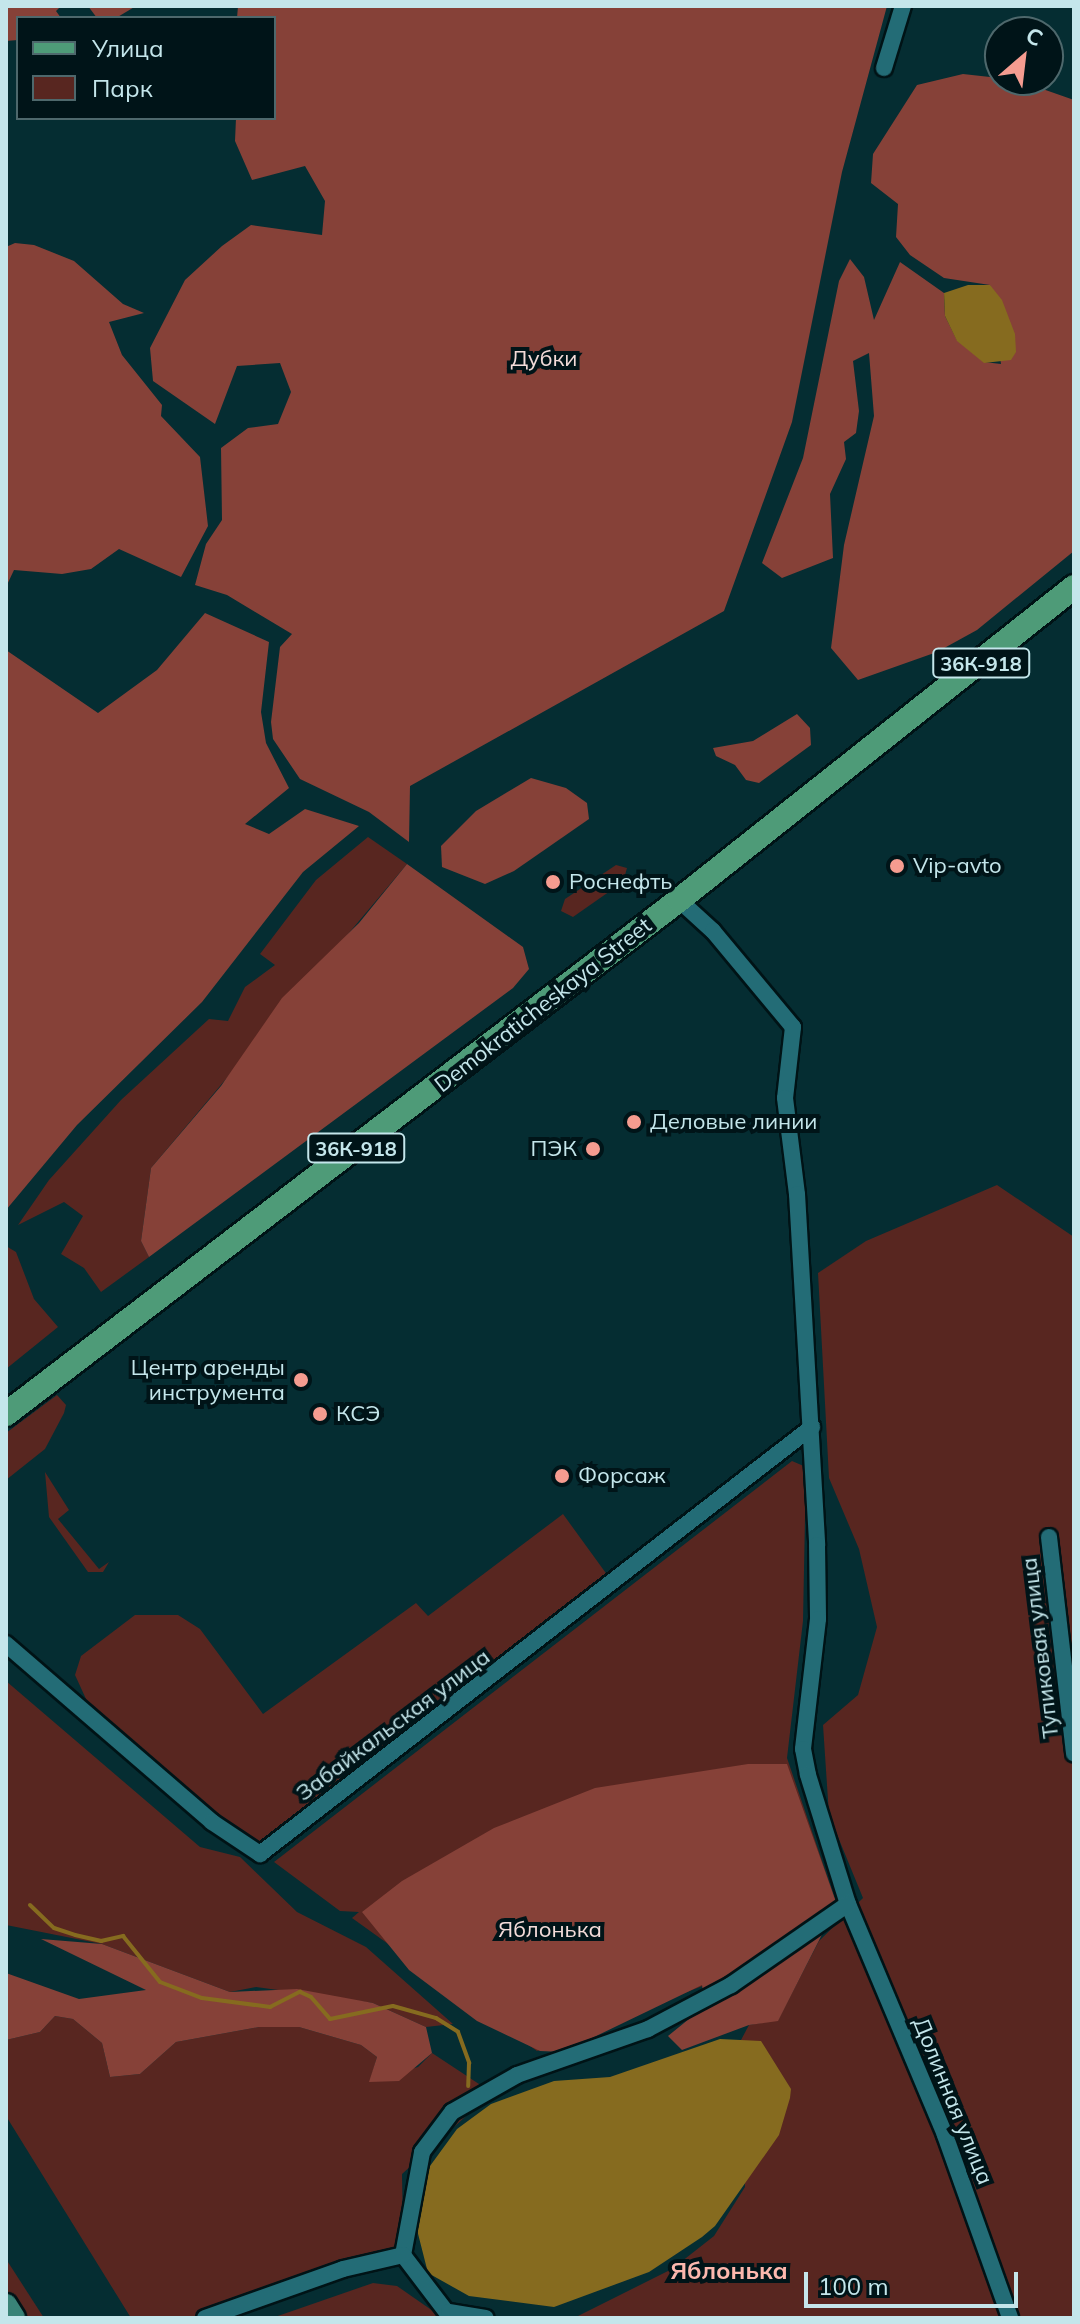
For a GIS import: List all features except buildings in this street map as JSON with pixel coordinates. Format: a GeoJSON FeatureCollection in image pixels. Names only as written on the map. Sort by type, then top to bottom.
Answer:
{"type":"FeatureCollection","features":[{"type":"Feature","properties":{"kind":"main road","name":"Demokraticheskaya Street"},"geometry":{"type":"LineString","coordinates":[[6,1414],[679,900],[1074,587]]}},
{"type":"Feature","properties":{"kind":"main road"},"geometry":{"type":"LineString","coordinates":[[6,2305],[14,2318]]}},
{"type":"Feature","properties":{"kind":"street"},"geometry":{"type":"LineString","coordinates":[[884,68],[903,6]]}},
{"type":"Feature","properties":{"kind":"street","name":"Долинная улица"},"geometry":{"type":"LineString","coordinates":[[679,900],[713,931],[793,1027],[785,1098],[812,1427],[818,1619],[803,1749],[848,1904],[945,2135],[1010,2318]]}},
{"type":"Feature","properties":{"kind":"street","name":"Забайкальская улица"},"geometry":{"type":"LineString","coordinates":[[6,1644],[212,1822],[260,1854],[812,1427]]}},
{"type":"Feature","properties":{"kind":"street","name":"Тупиковая улица"},"geometry":{"type":"LineString","coordinates":[[1049,1537],[1074,1754]]}},
{"type":"Feature","properties":{"kind":"street"},"geometry":{"type":"LineString","coordinates":[[486,2318],[450,2315],[403,2255],[422,2152],[452,2112],[517,2075],[648,2029],[731,1985],[848,1904]]}},
{"type":"Feature","properties":{"kind":"street"},"geometry":{"type":"LineString","coordinates":[[205,2318],[343,2269],[403,2255]]}},
{"type":"Feature","properties":{"kind":"green space"},"geometry":{"type":"Polygon","coordinates":[[[6,6],[61,6],[56,11],[60,16],[16,16],[16,40],[6,41],[6,6]]]}},
{"type":"Feature","properties":{"kind":"green space"},"geometry":{"type":"Polygon","coordinates":[[[88,6],[136,6],[119,16],[96,16],[88,6]]]}},
{"type":"Feature","properties":{"kind":"green space","name":"Дубки"},"geometry":{"type":"Polygon","coordinates":[[[238,6],[887,6],[842,172],[792,422],[724,611],[410,786],[409,842],[369,812],[300,779],[273,739],[271,722],[280,647],[292,634],[227,595],[195,585],[206,544],[222,520],[221,448],[248,428],[278,424],[291,392],[280,363],[237,366],[215,424],[153,381],[150,348],[185,280],[222,246],[251,225],[322,235],[325,201],[305,166],[252,180],[235,141],[236,120],[276,120],[276,16],[237,16],[238,6]]]}},
{"type":"Feature","properties":{"kind":"green space"},"geometry":{"type":"Polygon","coordinates":[[[963,74],[984,76],[984,96],[1063,96],[1074,100],[1074,551],[977,630],[937,652],[858,680],[831,648],[844,545],[874,416],[869,353],[853,361],[859,411],[856,433],[844,442],[846,459],[830,494],[833,558],[782,578],[762,563],[803,458],[839,281],[850,259],[864,277],[874,320],[900,262],[944,293],[945,316],[957,340],[984,362],[1001,364],[990,285],[944,278],[910,255],[896,237],[898,204],[871,183],[873,154],[917,85],[963,74]]]}},
{"type":"Feature","properties":{"kind":"green space"},"geometry":{"type":"Polygon","coordinates":[[[15,243],[34,245],[74,261],[123,304],[144,313],[109,322],[122,355],[162,405],[161,416],[200,457],[208,526],[181,577],[119,549],[91,569],[62,574],[14,570],[6,587],[6,247],[15,243]]]}},
{"type":"Feature","properties":{"kind":"green space"},"geometry":{"type":"Polygon","coordinates":[[[205,613],[269,642],[261,712],[266,743],[289,788],[245,824],[269,834],[305,809],[359,826],[303,872],[202,1002],[77,1125],[6,1210],[6,650],[98,713],[157,670],[205,613]]]}},
{"type":"Feature","properties":{"kind":"green space"},"geometry":{"type":"Polygon","coordinates":[[[797,714],[810,728],[811,745],[759,783],[746,780],[735,765],[716,756],[713,748],[753,741],[797,714]]]}},
{"type":"Feature","properties":{"kind":"green space"},"geometry":{"type":"Polygon","coordinates":[[[531,778],[566,788],[587,803],[589,819],[514,871],[485,884],[442,867],[441,846],[476,811],[531,778]]]}},
{"type":"Feature","properties":{"kind":"green space"},"geometry":{"type":"Polygon","coordinates":[[[368,837],[407,864],[151,1168],[141,1241],[149,1257],[101,1292],[84,1268],[61,1254],[83,1216],[64,1202],[18,1225],[49,1180],[121,1100],[209,1019],[228,1021],[245,987],[275,965],[260,954],[316,880],[368,837]]]}},
{"type":"Feature","properties":{"kind":"green space"},"geometry":{"type":"Polygon","coordinates":[[[407,864],[523,947],[529,969],[513,988],[149,1257],[141,1241],[151,1168],[221,1086],[282,998],[359,923],[407,864]]]}},
{"type":"Feature","properties":{"kind":"green space"},"geometry":{"type":"Polygon","coordinates":[[[616,865],[627,868],[623,882],[573,917],[561,911],[565,899],[616,865]]]}},
{"type":"Feature","properties":{"kind":"green space"},"geometry":{"type":"Polygon","coordinates":[[[997,1185],[1074,1237],[1074,2318],[574,2318],[672,2269],[714,2236],[745,2187],[744,2156],[709,2100],[749,2025],[778,2020],[819,1941],[863,1898],[829,1815],[823,1725],[858,1695],[877,1627],[859,1549],[829,1478],[818,1273],[866,1241],[997,1185]]]}},
{"type":"Feature","properties":{"kind":"green space"},"geometry":{"type":"Polygon","coordinates":[[[6,1246],[16,1252],[34,1299],[58,1327],[6,1369],[6,1246]]]}},
{"type":"Feature","properties":{"kind":"green space"},"geometry":{"type":"Polygon","coordinates":[[[57,1395],[66,1405],[45,1449],[6,1480],[6,1433],[57,1395]]]}},
{"type":"Feature","properties":{"kind":"green space"},"geometry":{"type":"Polygon","coordinates":[[[792,1461],[806,1467],[803,1621],[787,1758],[837,1905],[715,1981],[537,2051],[352,1918],[359,1912],[340,1911],[274,1862],[792,1461]]]}},
{"type":"Feature","properties":{"kind":"green space"},"geometry":{"type":"Polygon","coordinates":[[[45,1472],[69,1510],[58,1519],[99,1569],[109,1562],[103,1572],[88,1572],[49,1517],[45,1472]]]}},
{"type":"Feature","properties":{"kind":"green space"},"geometry":{"type":"Polygon","coordinates":[[[563,1514],[608,1576],[255,1851],[92,1712],[75,1675],[81,1656],[135,1615],[178,1615],[200,1629],[263,1714],[416,1603],[428,1616],[563,1514]]]}},
{"type":"Feature","properties":{"kind":"green space"},"geometry":{"type":"Polygon","coordinates":[[[6,1681],[200,1847],[240,1857],[297,1912],[366,1947],[453,2024],[426,2027],[373,2003],[256,1987],[230,1992],[102,1944],[6,1925],[6,1681]]]}},
{"type":"Feature","properties":{"kind":"green space","name":"Яблонька"},"geometry":{"type":"Polygon","coordinates":[[[748,1764],[787,1764],[837,1905],[778,2021],[749,2025],[682,2050],[668,2036],[705,2006],[702,1985],[563,2052],[540,2051],[477,2021],[409,1970],[362,1912],[402,1881],[494,1828],[595,1788],[748,1764]]]}},
{"type":"Feature","properties":{"kind":"green space"},"geometry":{"type":"Polygon","coordinates":[[[41,1939],[102,1944],[230,1992],[297,1989],[373,2003],[426,2027],[432,2053],[399,2081],[369,2082],[377,2057],[361,2045],[299,2027],[259,2027],[176,2042],[140,2074],[110,2077],[102,2043],[73,2019],[55,2016],[40,2032],[6,2040],[6,1973],[79,1999],[146,1990],[41,1939]]]}},
{"type":"Feature","properties":{"kind":"green space"},"geometry":{"type":"Polygon","coordinates":[[[55,2016],[73,2019],[102,2043],[110,2077],[140,2074],[176,2042],[259,2027],[299,2027],[361,2045],[377,2057],[370,2081],[418,2067],[432,2053],[479,2084],[476,2107],[402,2174],[403,2229],[393,2252],[193,2318],[131,2318],[6,2116],[6,2040],[40,2032],[55,2016]]]}},
{"type":"Feature","properties":{"kind":"green space"},"geometry":{"type":"Polygon","coordinates":[[[6,2259],[44,2318],[21,2318],[6,2294],[6,2259]]]}},
{"type":"Feature","properties":{"kind":"green space"},"geometry":{"type":"Polygon","coordinates":[[[373,2283],[397,2286],[443,2318],[272,2318],[373,2283]]]}},
{"type":"Feature","properties":{"kind":"shaded area"},"geometry":{"type":"Polygon","coordinates":[[[968,285],[990,285],[1002,300],[1015,334],[1016,352],[1011,360],[984,363],[957,341],[945,316],[944,293],[968,285]]]}},
{"type":"Feature","properties":{"kind":"shaded area"},"geometry":{"type":"Polygon","coordinates":[[[720,2039],[761,2041],[791,2089],[779,2135],[715,2226],[702,2237],[649,2272],[554,2307],[469,2296],[428,2273],[414,2218],[430,2166],[457,2129],[491,2104],[554,2081],[610,2077],[720,2039]]]}},
{"type":"Feature","properties":{"kind":"waterway"},"geometry":{"type":"LineString","coordinates":[[30,1905],[54,1928],[101,1941],[123,1936],[160,1982],[202,1998],[270,2007],[300,1992],[311,1997],[330,2019],[393,2006],[436,2018],[458,2032],[469,2063],[468,2086]]}},
{"type":"Feature","properties":{"kind":"place","name":"Vip-avto"},"geometry":{"type":"Point","coordinates":[897,866]}},
{"type":"Feature","properties":{"kind":"place","name":"Роснефть"},"geometry":{"type":"Point","coordinates":[553,882]}},
{"type":"Feature","properties":{"kind":"place","name":"Деловые линии"},"geometry":{"type":"Point","coordinates":[634,1122]}},
{"type":"Feature","properties":{"kind":"place","name":"ПЭК"},"geometry":{"type":"Point","coordinates":[593,1149]}},
{"type":"Feature","properties":{"kind":"place","name":"Центр аренды инструмента"},"geometry":{"type":"Point","coordinates":[301,1380]}},
{"type":"Feature","properties":{"kind":"place","name":"КСЭ"},"geometry":{"type":"Point","coordinates":[320,1414]}},
{"type":"Feature","properties":{"kind":"place","name":"Форсаж"},"geometry":{"type":"Point","coordinates":[562,1476]}},
{"type":"Feature","properties":{"kind":"district","name":"Яблонька"},"geometry":{"type":"Point","coordinates":[729,2271]}}]}
